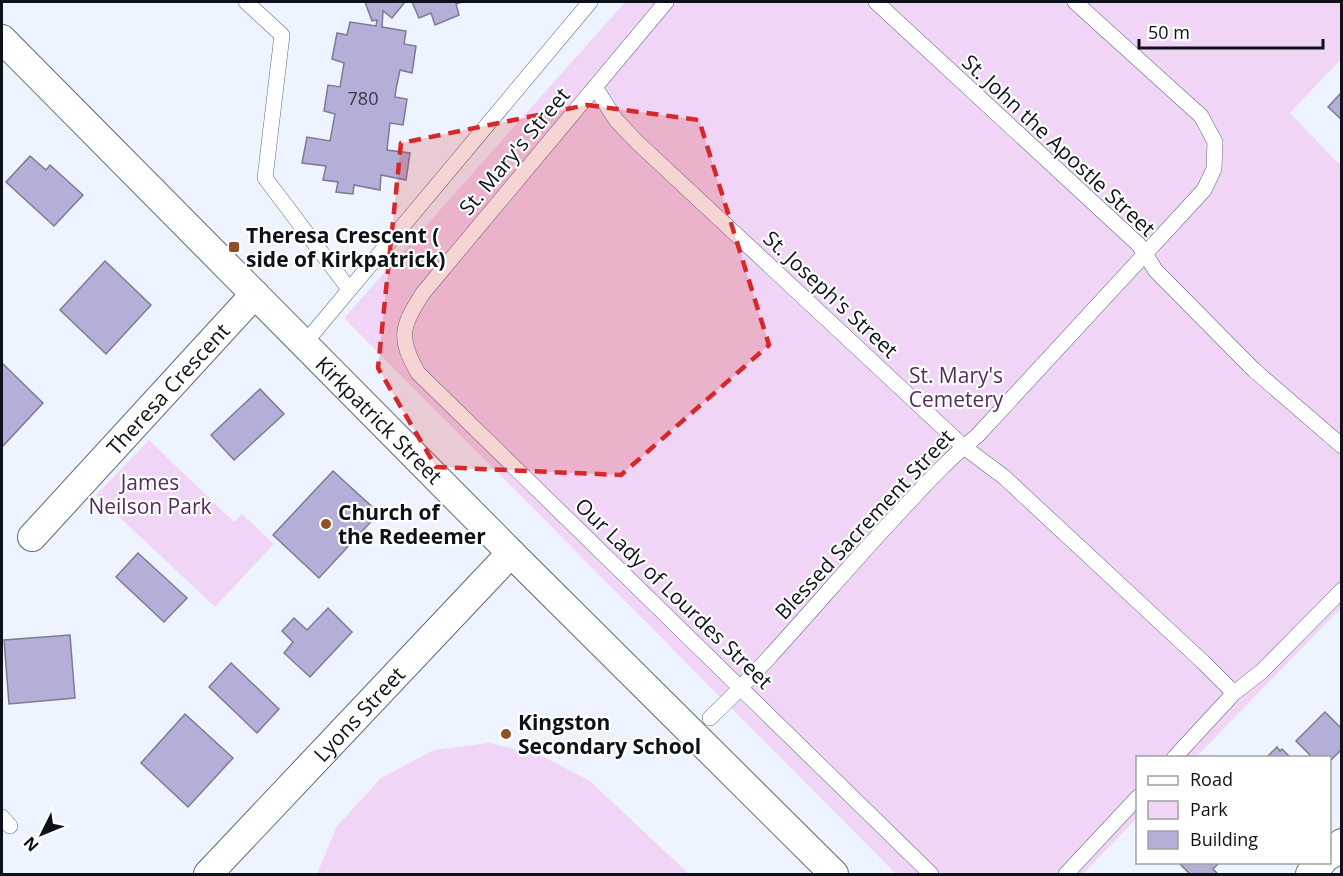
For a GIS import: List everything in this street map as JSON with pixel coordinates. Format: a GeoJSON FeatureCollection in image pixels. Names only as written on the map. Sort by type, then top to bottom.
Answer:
{"type":"FeatureCollection","features":[{"type":"Feature","properties":{"kind":"street","name":"Kirkpatrick Street"},"geometry":{"type":"LineString","coordinates":[[2,39],[511,554],[834,874]]}},
{"type":"Feature","properties":{"kind":"street","name":"Theresa Crescent"},"geometry":{"type":"LineString","coordinates":[[32,537],[255,294]]}},
{"type":"Feature","properties":{"kind":"street","name":"Lyons Street"},"geometry":{"type":"LineString","coordinates":[[208,874],[511,554]]}},
{"type":"Feature","properties":{"kind":"lane"},"geometry":{"type":"LineString","coordinates":[[246,2],[282,35],[265,178],[350,289]]}},
{"type":"Feature","properties":{"kind":"lane"},"geometry":{"type":"LineString","coordinates":[[304,344],[590,2]]}},
{"type":"Feature","properties":{"kind":"lane","name":"St. Mary's Street"},"geometry":{"type":"LineString","coordinates":[[404,333],[411,312],[423,294],[666,2]]}},
{"type":"Feature","properties":{"kind":"lane","name":"St. John the Apostle Street"},"geometry":{"type":"LineString","coordinates":[[876,2],[1139,245],[1156,271],[1254,370],[1341,446]]}},
{"type":"Feature","properties":{"kind":"lane","name":"Blessed Sacrement Street"},"geometry":{"type":"LineString","coordinates":[[710,718],[742,688],[861,553],[950,458],[978,436],[1204,190],[1214,169],[1215,141],[1201,116],[1075,2]]}},
{"type":"Feature","properties":{"kind":"lane","name":"St. Joseph's Street"},"geometry":{"type":"LineString","coordinates":[[595,87],[616,120],[638,143],[964,447],[1004,477],[1234,693]]}},
{"type":"Feature","properties":{"kind":"lane","name":"Our Lady of Lourdes Street"},"geometry":{"type":"LineString","coordinates":[[404,333],[407,354],[418,373],[931,874]]}},
{"type":"Feature","properties":{"kind":"lane"},"geometry":{"type":"LineString","coordinates":[[1176,756],[1234,693],[1261,672],[1341,590]]}},
{"type":"Feature","properties":{"kind":"lane"},"geometry":{"type":"LineString","coordinates":[[1066,874],[1136,798]]}},
{"type":"Feature","properties":{"kind":"highlighted area"},"geometry":{"type":"Polygon","coordinates":[[[587,105],[699,120],[769,345],[621,475],[436,467],[378,368],[401,143],[587,105]]]}},
{"type":"Feature","properties":{"kind":"green space","name":"St. Mary's Cemetery"},"geometry":{"type":"Polygon","coordinates":[[[625,2],[1341,2],[1341,59],[1290,113],[1341,166],[1341,608],[1197,756],[1136,756],[1136,819],[1083,874],[896,874],[344,318],[625,2]]]}},
{"type":"Feature","properties":{"kind":"green space","name":"James Neilson Park"},"geometry":{"type":"Polygon","coordinates":[[[149,440],[234,522],[242,514],[274,544],[215,607],[96,495],[149,440]]]}},
{"type":"Feature","properties":{"kind":"green space"},"geometry":{"type":"Polygon","coordinates":[[[489,743],[540,755],[590,781],[689,874],[317,874],[337,826],[381,778],[434,750],[489,743]]]}},
{"type":"Feature","properties":{"kind":"building"},"geometry":{"type":"Polygon","coordinates":[[[365,2],[405,2],[392,18],[383,11],[382,27],[406,31],[404,44],[416,46],[412,73],[400,70],[395,97],[407,99],[403,125],[390,123],[387,150],[410,153],[406,180],[381,175],[380,190],[354,185],[353,194],[336,192],[338,182],[323,180],[326,166],[302,163],[307,137],[330,141],[335,114],[324,111],[328,85],[340,87],[344,63],[332,59],[337,33],[347,35],[350,22],[376,26],[377,20],[372,21],[365,2]]]}},
{"type":"Feature","properties":{"kind":"building"},"geometry":{"type":"Polygon","coordinates":[[[412,2],[462,2],[456,4],[459,15],[435,25],[431,13],[419,18],[412,2]]]}},
{"type":"Feature","properties":{"kind":"building"},"geometry":{"type":"Polygon","coordinates":[[[1342,92],[1342,120],[1328,107],[1342,92]]]}},
{"type":"Feature","properties":{"kind":"building"},"geometry":{"type":"Polygon","coordinates":[[[30,156],[46,170],[50,165],[83,195],[54,226],[6,182],[30,156]]]}},
{"type":"Feature","properties":{"kind":"building"},"geometry":{"type":"Polygon","coordinates":[[[105,261],[151,305],[106,354],[60,310],[105,261]]]}},
{"type":"Feature","properties":{"kind":"building"},"geometry":{"type":"Polygon","coordinates":[[[2,363],[43,403],[2,447],[2,363]]]}},
{"type":"Feature","properties":{"kind":"building"},"geometry":{"type":"Polygon","coordinates":[[[260,389],[284,414],[234,460],[211,435],[260,389]]]}},
{"type":"Feature","properties":{"kind":"building","name":"Church of the Redeemer"},"geometry":{"type":"Polygon","coordinates":[[[333,471],[379,513],[319,578],[273,535],[333,471]]]}},
{"type":"Feature","properties":{"kind":"building"},"geometry":{"type":"Polygon","coordinates":[[[138,553],[187,598],[164,622],[116,577],[138,553]]]}},
{"type":"Feature","properties":{"kind":"building"},"geometry":{"type":"Polygon","coordinates":[[[328,608],[352,632],[310,677],[284,653],[293,642],[282,631],[294,618],[307,630],[328,608]]]}},
{"type":"Feature","properties":{"kind":"building"},"geometry":{"type":"Polygon","coordinates":[[[70,635],[75,698],[9,704],[4,640],[70,635]]]}},
{"type":"Feature","properties":{"kind":"building"},"geometry":{"type":"Polygon","coordinates":[[[231,663],[279,709],[257,733],[209,687],[231,663]]]}},
{"type":"Feature","properties":{"kind":"building"},"geometry":{"type":"Polygon","coordinates":[[[1325,712],[1342,729],[1342,749],[1331,760],[1331,756],[1311,756],[1296,741],[1325,712]]]}},
{"type":"Feature","properties":{"kind":"building"},"geometry":{"type":"Polygon","coordinates":[[[185,714],[233,758],[188,807],[141,763],[185,714]]]}},
{"type":"Feature","properties":{"kind":"building"},"geometry":{"type":"Polygon","coordinates":[[[1277,747],[1289,756],[1268,756],[1277,747]]]}},
{"type":"Feature","properties":{"kind":"building"},"geometry":{"type":"Polygon","coordinates":[[[1180,864],[1218,864],[1213,869],[1218,874],[1190,874],[1180,864]]]}},
{"type":"Feature","properties":{"kind":"place","name":"Theresa Crescent ( side of Kirkpatrick)"},"geometry":{"type":"Point","coordinates":[234,247]}},
{"type":"Feature","properties":{"kind":"place","name":"Church of the Redeemer"},"geometry":{"type":"Point","coordinates":[326,524]}},
{"type":"Feature","properties":{"kind":"place","name":"Kingston Secondary School"},"geometry":{"type":"Point","coordinates":[506,734]}}]}
